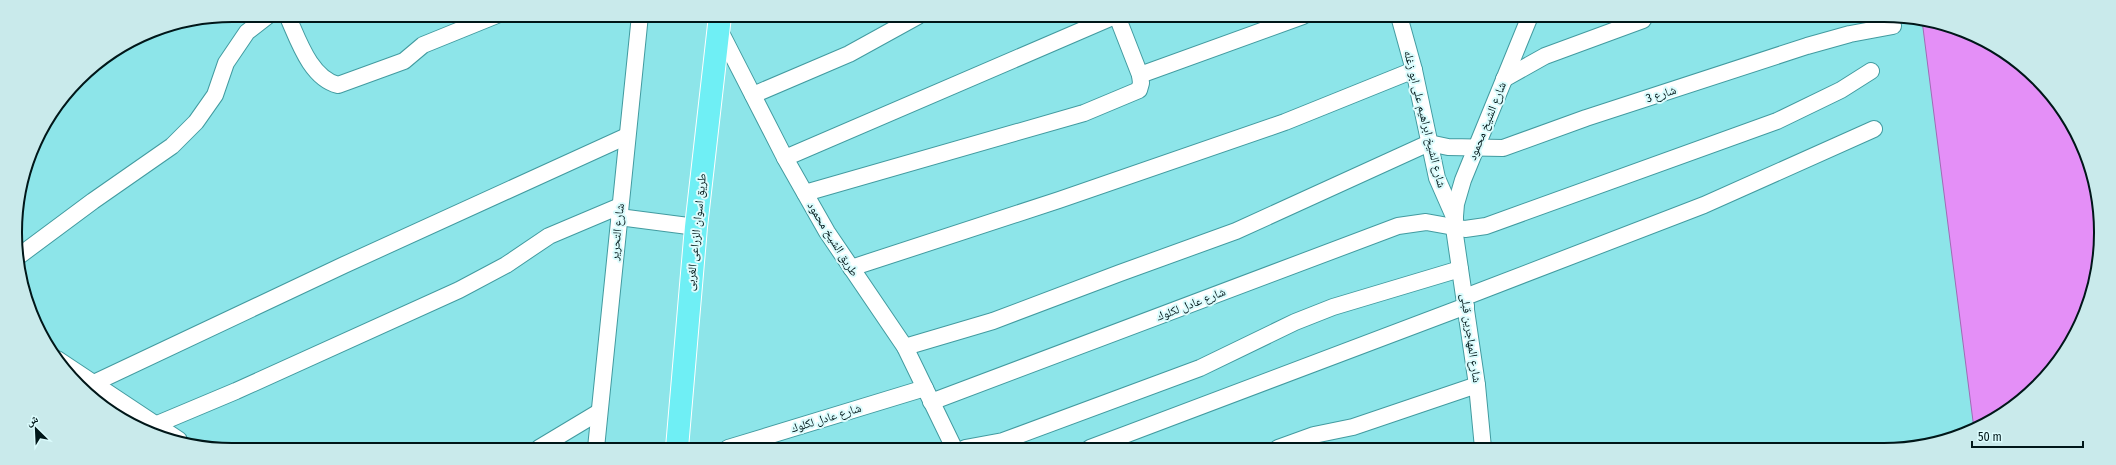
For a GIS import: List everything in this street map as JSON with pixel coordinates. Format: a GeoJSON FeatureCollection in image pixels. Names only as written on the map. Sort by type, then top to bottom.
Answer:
{"type":"FeatureCollection","features":[{"type":"Feature","properties":{"kind":"main road","name":"طريق اسوان الزراعى الغربى"},"geometry":{"type":"LineString","coordinates":[[677,443],[696,227],[719,22]]}},
{"type":"Feature","properties":{"kind":"street"},"geometry":{"type":"LineString","coordinates":[[23,253],[172,146],[196,122],[215,95],[226,63],[247,32],[260,22]]}},
{"type":"Feature","properties":{"kind":"street"},"geometry":{"type":"LineString","coordinates":[[290,22],[319,74],[329,82],[338,85],[404,61],[423,45],[480,22]]}},
{"type":"Feature","properties":{"kind":"street","name":"شارع التحرير"},"geometry":{"type":"LineString","coordinates":[[596,443],[598,412],[639,22]]}},
{"type":"Feature","properties":{"kind":"street","name":"طريق الشيخ محمود"},"geometry":{"type":"LineString","coordinates":[[719,22],[753,95],[785,158],[851,268],[905,347],[952,443]]}},
{"type":"Feature","properties":{"kind":"street"},"geometry":{"type":"LineString","coordinates":[[753,95],[849,54],[907,22]]}},
{"type":"Feature","properties":{"kind":"street"},"geometry":{"type":"LineString","coordinates":[[785,158],[1102,22]]}},
{"type":"Feature","properties":{"kind":"street"},"geometry":{"type":"LineString","coordinates":[[805,192],[1084,113],[1139,90],[1141,83],[1140,75],[1118,22]]}},
{"type":"Feature","properties":{"kind":"street"},"geometry":{"type":"LineString","coordinates":[[1140,75],[1286,22]]}},
{"type":"Feature","properties":{"kind":"street","name":"شارع الشيخ ابراهيم على ابو زغله"},"geometry":{"type":"LineString","coordinates":[[1401,22],[1414,70],[1437,178],[1454,224]]}},
{"type":"Feature","properties":{"kind":"street","name":"شارع الشيخ محمود"},"geometry":{"type":"LineString","coordinates":[[1454,224],[1459,192],[1527,22]]}},
{"type":"Feature","properties":{"kind":"street"},"geometry":{"type":"LineString","coordinates":[[1504,78],[1545,56],[1638,22]]}},
{"type":"Feature","properties":{"kind":"street","name":"شارع 3"},"geometry":{"type":"LineString","coordinates":[[1429,142],[1448,147],[1503,148],[1586,118],[1807,46],[1850,34],[1893,26]]}},
{"type":"Feature","properties":{"kind":"street"},"geometry":{"type":"LineString","coordinates":[[851,268],[1059,200],[1285,122],[1414,70]]}},
{"type":"Feature","properties":{"kind":"street","name":"شارع عادل لكلوك"},"geometry":{"type":"LineString","coordinates":[[747,443],[928,395],[1398,226],[1426,222],[1454,224],[1470,229],[1486,226],[1777,121],[1810,107],[1871,71]]}},
{"type":"Feature","properties":{"kind":"street"},"geometry":{"type":"LineString","coordinates":[[1103,443],[1466,301],[1704,205],[1874,129]]}},
{"type":"Feature","properties":{"kind":"street"},"geometry":{"type":"LineString","coordinates":[[94,383],[337,268],[627,136]]}},
{"type":"Feature","properties":{"kind":"street"},"geometry":{"type":"LineString","coordinates":[[905,347],[993,321],[1120,272],[1236,231],[1429,142]]}},
{"type":"Feature","properties":{"kind":"street"},"geometry":{"type":"LineString","coordinates":[[155,425],[242,388],[452,293],[506,265],[549,236],[619,211],[696,227]]}},
{"type":"Feature","properties":{"kind":"street","name":"شارع المهاجرين قبلى"},"geometry":{"type":"LineString","coordinates":[[1454,224],[1477,385],[1483,443]]}},
{"type":"Feature","properties":{"kind":"street"},"geometry":{"type":"LineString","coordinates":[[992,443],[1003,441],[1200,368],[1295,322],[1333,307],[1460,269]]}},
{"type":"Feature","properties":{"kind":"street"},"geometry":{"type":"LineString","coordinates":[[72,369],[167,433]]}},
{"type":"Feature","properties":{"kind":"street"},"geometry":{"type":"LineString","coordinates":[[1292,443],[1314,435],[1353,427],[1477,385]]}},
{"type":"Feature","properties":{"kind":"street"},"geometry":{"type":"LineString","coordinates":[[547,443],[598,412]]}},
{"type":"Feature","properties":{"kind":"shaded area"},"geometry":{"type":"Polygon","coordinates":[[[1923,26],[1951,33],[1989,50],[2012,65],[2051,104],[2066,127],[2083,165],[2090,191],[2094,219],[2094,246],[2087,287],[2078,313],[2066,338],[2051,361],[2022,391],[2000,408],[1973,423],[1923,26]]]}}]}
